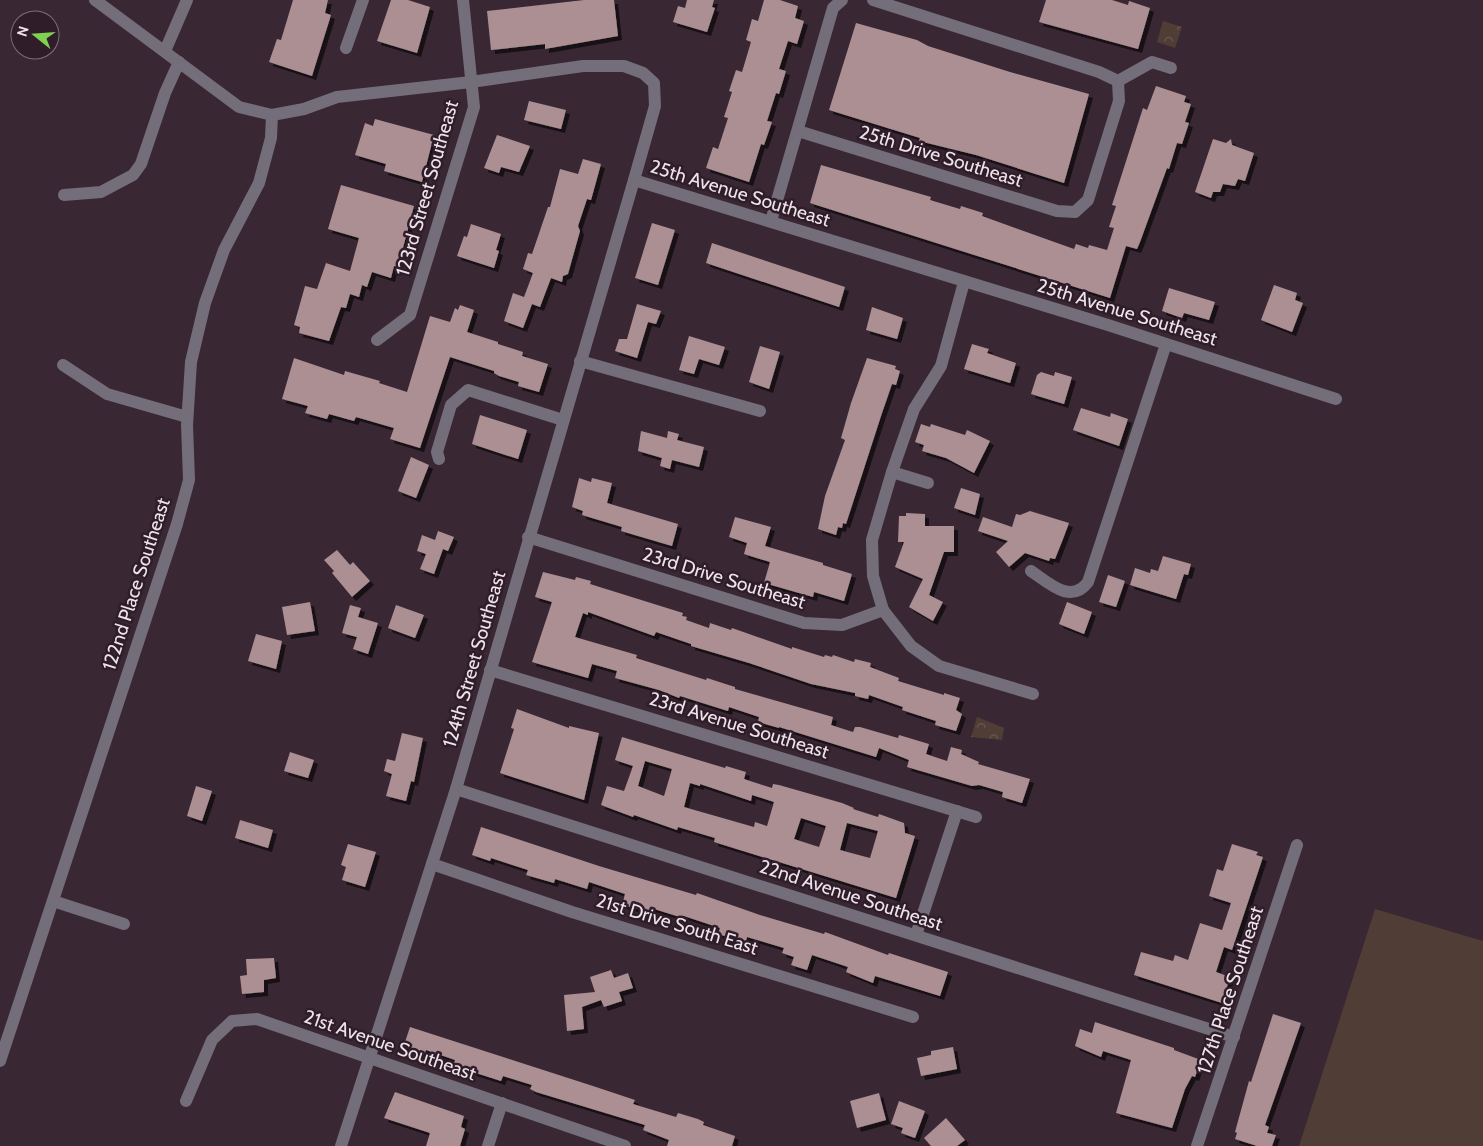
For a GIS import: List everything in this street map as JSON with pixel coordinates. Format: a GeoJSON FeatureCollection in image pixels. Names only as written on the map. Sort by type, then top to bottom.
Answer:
{"type":"FeatureCollection","features":[{"type":"Feature","properties":{"kind":"street","name":"25th Avenue Southeast"},"geometry":{"type":"LineString","coordinates":[[95,0],[239,107],[272,116],[304,109],[338,97],[471,82],[583,66],[624,66],[643,73],[654,83],[655,106],[634,180],[1166,344],[1336,399]]}},
{"type":"Feature","properties":{"kind":"street"},"geometry":{"type":"LineString","coordinates":[[164,51],[188,0]]}},
{"type":"Feature","properties":{"kind":"street"},"geometry":{"type":"LineString","coordinates":[[346,48],[364,0]]}},
{"type":"Feature","properties":{"kind":"street","name":"123rd Street Southeast"},"geometry":{"type":"LineString","coordinates":[[377,340],[410,315],[474,107],[463,0]]}},
{"type":"Feature","properties":{"kind":"street"},"geometry":{"type":"LineString","coordinates":[[771,221],[833,8],[842,0]]}},
{"type":"Feature","properties":{"kind":"street"},"geometry":{"type":"LineString","coordinates":[[873,0],[1099,72],[1118,81],[1152,62],[1171,68]]}},
{"type":"Feature","properties":{"kind":"street"},"geometry":{"type":"LineString","coordinates":[[64,195],[101,192],[133,175],[141,164],[165,93],[179,62]]}},
{"type":"Feature","properties":{"kind":"street","name":"25th Drive Southeast"},"geometry":{"type":"LineString","coordinates":[[798,132],[1057,211],[1075,212],[1088,200],[1119,101],[1118,81]]}},
{"type":"Feature","properties":{"kind":"street","name":"122nd Place Southeast"},"geometry":{"type":"LineString","coordinates":[[0,1061],[177,524],[188,480],[187,416],[191,362],[205,303],[224,250],[259,183],[271,138],[272,116]]}},
{"type":"Feature","properties":{"kind":"street","name":"124th Street Southeast"},"geometry":{"type":"LineString","coordinates":[[341,1146],[456,790],[562,420],[634,180]]}},
{"type":"Feature","properties":{"kind":"street"},"geometry":{"type":"LineString","coordinates":[[964,282],[941,366],[914,410],[892,472],[872,540],[873,576],[883,610],[912,646],[939,666],[1033,694]]}},
{"type":"Feature","properties":{"kind":"street"},"geometry":{"type":"LineString","coordinates":[[1031,571],[1058,589],[1068,593],[1082,589],[1088,582],[1166,344]]}},
{"type":"Feature","properties":{"kind":"street"},"geometry":{"type":"LineString","coordinates":[[580,361],[760,411]]}},
{"type":"Feature","properties":{"kind":"street"},"geometry":{"type":"LineString","coordinates":[[63,365],[107,394],[187,416]]}},
{"type":"Feature","properties":{"kind":"street"},"geometry":{"type":"LineString","coordinates":[[439,459],[437,452],[451,405],[468,390],[562,420]]}},
{"type":"Feature","properties":{"kind":"street"},"geometry":{"type":"LineString","coordinates":[[892,472],[928,483]]}},
{"type":"Feature","properties":{"kind":"street","name":"23rd Drive Southeast"},"geometry":{"type":"LineString","coordinates":[[528,537],[804,623],[842,625],[883,610]]}},
{"type":"Feature","properties":{"kind":"street","name":"23rd Avenue Southeast"},"geometry":{"type":"LineString","coordinates":[[490,670],[976,817]]}},
{"type":"Feature","properties":{"kind":"street","name":"22nd Avenue Southeast"},"geometry":{"type":"LineString","coordinates":[[456,790],[1234,1037]]}},
{"type":"Feature","properties":{"kind":"street"},"geometry":{"type":"LineString","coordinates":[[916,935],[957,811]]}},
{"type":"Feature","properties":{"kind":"street","name":"127th Place Southeast"},"geometry":{"type":"LineString","coordinates":[[1197,1146],[1297,845]]}},
{"type":"Feature","properties":{"kind":"street","name":"21st Drive South East"},"geometry":{"type":"LineString","coordinates":[[432,864],[572,912],[913,1017]]}},
{"type":"Feature","properties":{"kind":"street"},"geometry":{"type":"LineString","coordinates":[[53,901],[124,924]]}},
{"type":"Feature","properties":{"kind":"street","name":"21st Avenue Southeast"},"geometry":{"type":"LineString","coordinates":[[186,1101],[212,1040],[232,1021],[257,1019],[625,1146]]}},
{"type":"Feature","properties":{"kind":"street"},"geometry":{"type":"LineString","coordinates":[[488,1146],[502,1103]]}},
{"type":"Feature","properties":{"kind":"green space"},"geometry":{"type":"Polygon","coordinates":[[[1163,21],[1182,27],[1175,48],[1157,42],[1163,21]]]}},
{"type":"Feature","properties":{"kind":"green space"},"geometry":{"type":"Polygon","coordinates":[[[977,717],[1004,728],[1002,740],[971,737],[977,717]]]}},
{"type":"Feature","properties":{"kind":"green space"},"geometry":{"type":"Polygon","coordinates":[[[1375,909],[1483,941],[1483,1146],[1299,1146],[1375,909]]]}},
{"type":"Feature","properties":{"kind":"building"},"geometry":{"type":"Polygon","coordinates":[[[293,0],[328,0],[325,13],[331,15],[312,76],[269,62],[277,39],[281,40],[293,0]]]}},
{"type":"Feature","properties":{"kind":"building"},"geometry":{"type":"Polygon","coordinates":[[[391,0],[408,0],[430,7],[417,53],[377,41],[391,0]]]}},
{"type":"Feature","properties":{"kind":"building"},"geometry":{"type":"Polygon","coordinates":[[[584,0],[614,0],[618,36],[545,49],[545,44],[491,50],[487,11],[584,0]]]}},
{"type":"Feature","properties":{"kind":"building"},"geometry":{"type":"Polygon","coordinates":[[[687,0],[714,0],[712,7],[715,8],[707,32],[673,22],[678,6],[685,8],[687,0]]]}},
{"type":"Feature","properties":{"kind":"building"},"geometry":{"type":"Polygon","coordinates":[[[764,0],[780,0],[798,6],[795,18],[804,21],[797,44],[788,41],[779,69],[786,71],[779,94],[776,93],[767,121],[772,122],[764,145],[761,144],[749,182],[706,168],[713,147],[718,149],[728,118],[724,117],[732,92],[729,91],[736,70],[742,72],[751,42],[746,40],[752,19],[758,21],[764,0]]]}},
{"type":"Feature","properties":{"kind":"building"},"geometry":{"type":"Polygon","coordinates":[[[1046,0],[1112,0],[1128,5],[1129,1],[1150,8],[1138,49],[1039,22],[1046,0]]]}},
{"type":"Feature","properties":{"kind":"building"},"geometry":{"type":"Polygon","coordinates":[[[856,23],[917,40],[928,46],[1010,72],[1089,94],[1064,183],[976,155],[919,141],[920,138],[829,110],[856,23]]]}},
{"type":"Feature","properties":{"kind":"building"},"geometry":{"type":"Polygon","coordinates":[[[1156,86],[1186,96],[1184,102],[1191,104],[1185,122],[1189,123],[1182,144],[1177,143],[1169,169],[1167,168],[1137,249],[1126,246],[1110,298],[810,203],[821,165],[931,197],[930,200],[960,209],[961,206],[983,213],[982,216],[1074,249],[1076,244],[1088,248],[1089,245],[1107,250],[1114,228],[1109,227],[1116,206],[1112,205],[1143,108],[1147,110],[1156,86]]]}},
{"type":"Feature","properties":{"kind":"building"},"geometry":{"type":"Polygon","coordinates":[[[529,101],[566,110],[561,129],[524,120],[529,101]]]}},
{"type":"Feature","properties":{"kind":"building"},"geometry":{"type":"Polygon","coordinates":[[[375,119],[434,135],[422,182],[384,171],[386,164],[355,155],[365,123],[373,126],[375,119]]]}},
{"type":"Feature","properties":{"kind":"building"},"geometry":{"type":"Polygon","coordinates":[[[497,135],[530,146],[519,172],[501,167],[499,173],[484,168],[497,135]]]}},
{"type":"Feature","properties":{"kind":"building"},"geometry":{"type":"Polygon","coordinates":[[[1213,139],[1226,143],[1231,139],[1232,145],[1254,153],[1245,181],[1238,179],[1235,186],[1223,184],[1220,192],[1213,192],[1211,198],[1195,192],[1213,139]]]}},
{"type":"Feature","properties":{"kind":"building"},"geometry":{"type":"Polygon","coordinates":[[[583,159],[601,164],[591,200],[587,199],[578,226],[580,231],[568,274],[563,276],[562,282],[551,278],[540,307],[532,304],[523,328],[504,321],[513,293],[524,297],[533,273],[523,269],[528,253],[532,254],[548,207],[550,207],[560,169],[578,174],[583,159]]]}},
{"type":"Feature","properties":{"kind":"building"},"geometry":{"type":"Polygon","coordinates":[[[341,185],[414,206],[398,267],[394,266],[391,278],[372,272],[367,287],[362,285],[359,297],[350,294],[346,308],[341,307],[329,341],[299,333],[300,327],[294,325],[305,286],[317,289],[326,263],[350,271],[359,238],[328,229],[341,185]]]}},
{"type":"Feature","properties":{"kind":"building"},"geometry":{"type":"Polygon","coordinates":[[[652,223],[675,230],[658,285],[635,278],[652,223]]]}},
{"type":"Feature","properties":{"kind":"building"},"geometry":{"type":"Polygon","coordinates":[[[471,224],[501,234],[496,250],[499,251],[494,268],[457,256],[464,236],[467,237],[471,224]]]}},
{"type":"Feature","properties":{"kind":"building"},"geometry":{"type":"Polygon","coordinates":[[[712,243],[845,287],[839,307],[706,263],[712,243]]]}},
{"type":"Feature","properties":{"kind":"building"},"geometry":{"type":"Polygon","coordinates":[[[1274,285],[1297,293],[1295,300],[1303,303],[1292,332],[1261,320],[1274,285]]]}},
{"type":"Feature","properties":{"kind":"building"},"geometry":{"type":"Polygon","coordinates":[[[1169,288],[1215,302],[1209,320],[1184,313],[1182,318],[1162,311],[1169,288]]]}},
{"type":"Feature","properties":{"kind":"building"},"geometry":{"type":"Polygon","coordinates":[[[637,304],[661,311],[656,324],[648,322],[637,358],[615,351],[619,339],[627,339],[637,304]]]}},
{"type":"Feature","properties":{"kind":"building"},"geometry":{"type":"Polygon","coordinates":[[[460,305],[474,310],[467,332],[523,352],[522,356],[548,364],[539,392],[518,386],[519,382],[499,376],[494,371],[450,357],[420,448],[390,439],[394,428],[356,417],[354,421],[329,414],[327,419],[305,413],[308,406],[282,399],[294,358],[344,375],[345,371],[380,381],[379,383],[407,392],[430,316],[450,322],[455,308],[458,310],[460,305]]]}},
{"type":"Feature","properties":{"kind":"building"},"geometry":{"type":"Polygon","coordinates":[[[872,307],[903,318],[897,339],[866,330],[872,307]]]}},
{"type":"Feature","properties":{"kind":"building"},"geometry":{"type":"Polygon","coordinates":[[[689,336],[725,347],[719,365],[699,359],[694,374],[679,370],[689,336]]]}},
{"type":"Feature","properties":{"kind":"building"},"geometry":{"type":"Polygon","coordinates":[[[972,344],[989,349],[987,353],[1016,363],[1010,383],[964,369],[972,344]]]}},
{"type":"Feature","properties":{"kind":"building"},"geometry":{"type":"Polygon","coordinates":[[[760,346],[780,352],[769,389],[749,382],[760,346]]]}},
{"type":"Feature","properties":{"kind":"building"},"geometry":{"type":"Polygon","coordinates":[[[867,358],[896,366],[895,369],[900,371],[896,385],[892,384],[846,524],[843,523],[842,528],[838,527],[836,535],[818,529],[825,496],[845,440],[841,438],[851,403],[867,358]]]}},
{"type":"Feature","properties":{"kind":"building"},"geometry":{"type":"Polygon","coordinates":[[[1041,372],[1054,376],[1055,372],[1072,377],[1064,404],[1031,394],[1037,375],[1041,372]]]}},
{"type":"Feature","properties":{"kind":"building"},"geometry":{"type":"Polygon","coordinates":[[[1081,408],[1110,417],[1111,413],[1128,419],[1119,446],[1073,430],[1081,408]]]}},
{"type":"Feature","properties":{"kind":"building"},"geometry":{"type":"Polygon","coordinates":[[[480,415],[527,430],[518,459],[472,444],[480,415]]]}},
{"type":"Feature","properties":{"kind":"building"},"geometry":{"type":"Polygon","coordinates":[[[921,424],[930,427],[931,424],[965,435],[967,430],[990,441],[974,473],[946,458],[922,451],[924,445],[915,442],[921,424]]]}},
{"type":"Feature","properties":{"kind":"building"},"geometry":{"type":"Polygon","coordinates":[[[641,431],[667,438],[668,431],[679,434],[677,440],[704,447],[699,467],[672,460],[670,469],[660,466],[662,458],[638,451],[641,431]]]}},
{"type":"Feature","properties":{"kind":"building"},"geometry":{"type":"Polygon","coordinates":[[[411,457],[429,465],[416,498],[398,491],[411,457]]]}},
{"type":"Feature","properties":{"kind":"building"},"geometry":{"type":"Polygon","coordinates":[[[579,478],[591,482],[592,478],[612,483],[607,503],[678,524],[672,546],[621,531],[622,527],[582,515],[583,511],[572,507],[579,478]]]}},
{"type":"Feature","properties":{"kind":"building"},"geometry":{"type":"Polygon","coordinates":[[[961,488],[980,494],[975,515],[954,508],[961,488]]]}},
{"type":"Feature","properties":{"kind":"building"},"geometry":{"type":"Polygon","coordinates":[[[1030,511],[1069,523],[1055,559],[1050,558],[1049,561],[1025,553],[1009,567],[996,552],[1008,541],[978,531],[983,517],[1012,527],[1016,514],[1020,515],[1030,511]]]}},
{"type":"Feature","properties":{"kind":"building"},"geometry":{"type":"Polygon","coordinates":[[[906,513],[925,514],[925,526],[954,526],[954,552],[944,552],[929,595],[943,602],[933,621],[909,607],[923,579],[895,567],[904,542],[898,542],[899,516],[906,516],[906,513]]]}},
{"type":"Feature","properties":{"kind":"building"},"geometry":{"type":"Polygon","coordinates":[[[735,517],[771,527],[765,546],[823,563],[823,565],[852,574],[844,601],[814,592],[813,597],[764,583],[770,562],[744,554],[747,543],[729,537],[735,517]]]}},
{"type":"Feature","properties":{"kind":"building"},"geometry":{"type":"Polygon","coordinates":[[[438,531],[454,537],[448,551],[443,549],[434,574],[420,569],[426,554],[417,551],[422,535],[435,540],[438,531]]]}},
{"type":"Feature","properties":{"kind":"building"},"geometry":{"type":"Polygon","coordinates":[[[337,550],[350,565],[353,562],[370,581],[352,597],[324,560],[337,550]]]}},
{"type":"Feature","properties":{"kind":"building"},"geometry":{"type":"Polygon","coordinates":[[[1163,556],[1191,564],[1188,575],[1184,574],[1176,599],[1130,585],[1135,568],[1150,573],[1151,569],[1158,571],[1163,556]]]}},
{"type":"Feature","properties":{"kind":"building"},"geometry":{"type":"Polygon","coordinates":[[[543,572],[575,580],[576,577],[591,581],[590,584],[683,613],[682,616],[687,617],[686,620],[709,628],[710,623],[824,657],[825,655],[832,657],[833,655],[854,662],[855,659],[871,663],[870,667],[899,678],[898,681],[960,698],[956,710],[962,714],[956,731],[935,725],[936,721],[902,710],[903,707],[869,695],[868,699],[855,696],[855,693],[811,684],[691,646],[691,644],[656,632],[654,636],[588,612],[588,615],[583,613],[575,637],[637,655],[636,658],[706,680],[707,678],[735,687],[735,689],[833,717],[831,725],[853,732],[855,727],[860,727],[898,738],[899,735],[929,744],[926,754],[947,761],[951,747],[962,750],[961,754],[979,762],[978,764],[1030,779],[1022,803],[1002,797],[1003,792],[979,785],[972,786],[907,767],[909,760],[879,748],[876,757],[758,722],[759,717],[729,707],[728,711],[615,678],[617,671],[592,664],[588,678],[532,662],[552,602],[535,597],[543,572]]]}},
{"type":"Feature","properties":{"kind":"building"},"geometry":{"type":"Polygon","coordinates":[[[1108,575],[1125,581],[1116,607],[1099,602],[1108,575]]]}},
{"type":"Feature","properties":{"kind":"building"},"geometry":{"type":"Polygon","coordinates":[[[310,602],[315,631],[287,635],[282,607],[310,602]]]}},
{"type":"Feature","properties":{"kind":"building"},"geometry":{"type":"Polygon","coordinates":[[[1067,602],[1092,612],[1084,634],[1059,624],[1067,602]]]}},
{"type":"Feature","properties":{"kind":"building"},"geometry":{"type":"Polygon","coordinates":[[[350,605],[361,608],[358,617],[378,623],[368,654],[353,649],[357,637],[342,633],[350,605]]]}},
{"type":"Feature","properties":{"kind":"building"},"geometry":{"type":"Polygon","coordinates":[[[396,605],[424,615],[415,638],[388,628],[396,605]]]}},
{"type":"Feature","properties":{"kind":"building"},"geometry":{"type":"Polygon","coordinates":[[[256,634],[282,641],[276,669],[248,661],[256,634]]]}},
{"type":"Feature","properties":{"kind":"building"},"geometry":{"type":"Polygon","coordinates":[[[517,709],[569,728],[569,726],[599,733],[584,800],[500,773],[514,729],[511,728],[517,709]]]}},
{"type":"Feature","properties":{"kind":"building"},"geometry":{"type":"Polygon","coordinates":[[[402,733],[423,738],[414,782],[411,781],[406,801],[386,796],[392,774],[384,771],[387,759],[395,761],[402,733]]]}},
{"type":"Feature","properties":{"kind":"building"},"geometry":{"type":"Polygon","coordinates":[[[622,737],[725,768],[726,766],[746,772],[744,779],[772,788],[773,784],[779,785],[842,803],[853,809],[878,817],[879,814],[904,823],[905,833],[915,836],[896,898],[714,842],[715,838],[678,827],[677,830],[601,805],[607,786],[624,791],[633,766],[615,760],[622,737]],[[645,761],[638,786],[664,796],[672,769],[645,761]],[[690,783],[684,807],[754,827],[755,822],[767,826],[774,802],[752,795],[751,801],[700,784],[700,786],[690,783]],[[801,818],[794,839],[819,847],[826,826],[801,818]],[[847,823],[840,850],[870,858],[878,831],[847,823]]]}},
{"type":"Feature","properties":{"kind":"building"},"geometry":{"type":"Polygon","coordinates":[[[290,752],[314,760],[308,778],[284,771],[290,752]]]}},
{"type":"Feature","properties":{"kind":"building"},"geometry":{"type":"Polygon","coordinates":[[[196,786],[212,791],[202,821],[187,816],[196,786]]]}},
{"type":"Feature","properties":{"kind":"building"},"geometry":{"type":"Polygon","coordinates":[[[240,820],[273,830],[268,848],[235,838],[240,820]]]}},
{"type":"Feature","properties":{"kind":"building"},"geometry":{"type":"Polygon","coordinates":[[[481,827],[599,866],[696,895],[697,893],[760,915],[824,934],[825,932],[888,955],[889,953],[948,972],[940,996],[875,976],[873,983],[846,972],[848,967],[812,955],[807,970],[791,965],[794,957],[782,953],[784,948],[747,937],[746,941],[718,934],[720,928],[684,916],[683,918],[651,908],[650,912],[622,905],[625,894],[589,882],[587,889],[555,879],[554,883],[526,875],[528,870],[491,858],[490,861],[472,855],[481,827]]]}},
{"type":"Feature","properties":{"kind":"building"},"geometry":{"type":"Polygon","coordinates":[[[348,844],[376,852],[365,887],[342,880],[346,867],[341,865],[348,844]]]}},
{"type":"Feature","properties":{"kind":"building"},"geometry":{"type":"Polygon","coordinates":[[[1232,844],[1258,852],[1256,855],[1263,857],[1232,950],[1224,947],[1216,972],[1230,977],[1222,1003],[1134,975],[1141,952],[1173,961],[1175,955],[1188,960],[1200,923],[1222,930],[1231,903],[1209,896],[1217,869],[1223,871],[1232,844]]]}},
{"type":"Feature","properties":{"kind":"building"},"geometry":{"type":"Polygon","coordinates":[[[274,958],[276,978],[264,980],[264,992],[242,994],[240,976],[247,975],[246,959],[274,958]]]}},
{"type":"Feature","properties":{"kind":"building"},"geometry":{"type":"Polygon","coordinates":[[[611,970],[614,978],[628,973],[633,988],[619,992],[622,1001],[604,1007],[601,1000],[582,1007],[584,1029],[567,1031],[564,995],[595,992],[590,977],[611,970]]]}},
{"type":"Feature","properties":{"kind":"building"},"geometry":{"type":"Polygon","coordinates":[[[1273,1014],[1301,1023],[1265,1125],[1269,1127],[1267,1133],[1276,1135],[1272,1146],[1257,1146],[1235,1139],[1237,1133],[1235,1132],[1249,1081],[1251,1082],[1273,1014]]]}},
{"type":"Feature","properties":{"kind":"building"},"geometry":{"type":"Polygon","coordinates":[[[1095,1022],[1174,1048],[1174,1050],[1201,1060],[1195,1077],[1192,1076],[1185,1089],[1172,1128],[1116,1113],[1131,1060],[1103,1051],[1101,1057],[1075,1046],[1080,1029],[1092,1033],[1095,1022]]]}},
{"type":"Feature","properties":{"kind":"building"},"geometry":{"type":"Polygon","coordinates":[[[410,1027],[635,1100],[633,1104],[676,1117],[678,1113],[698,1119],[704,1122],[703,1125],[735,1136],[732,1146],[667,1146],[669,1140],[643,1130],[645,1125],[536,1092],[530,1089],[532,1085],[503,1076],[501,1081],[460,1068],[454,1065],[455,1060],[426,1050],[424,1055],[403,1048],[410,1027]]]}},
{"type":"Feature","properties":{"kind":"building"},"geometry":{"type":"Polygon","coordinates":[[[953,1047],[957,1069],[921,1076],[917,1058],[931,1055],[931,1051],[953,1047]]]}},
{"type":"Feature","properties":{"kind":"building"},"geometry":{"type":"Polygon","coordinates":[[[395,1092],[464,1116],[461,1127],[465,1129],[460,1146],[426,1146],[430,1133],[384,1118],[395,1092]]]}},
{"type":"Feature","properties":{"kind":"building"},"geometry":{"type":"Polygon","coordinates":[[[879,1093],[886,1120],[857,1128],[850,1101],[879,1093]]]}},
{"type":"Feature","properties":{"kind":"building"},"geometry":{"type":"Polygon","coordinates":[[[899,1101],[925,1111],[915,1138],[901,1133],[903,1128],[891,1124],[899,1101]]]}},
{"type":"Feature","properties":{"kind":"building"},"geometry":{"type":"Polygon","coordinates":[[[946,1118],[965,1140],[957,1146],[931,1146],[924,1138],[946,1118]]]}}]}
